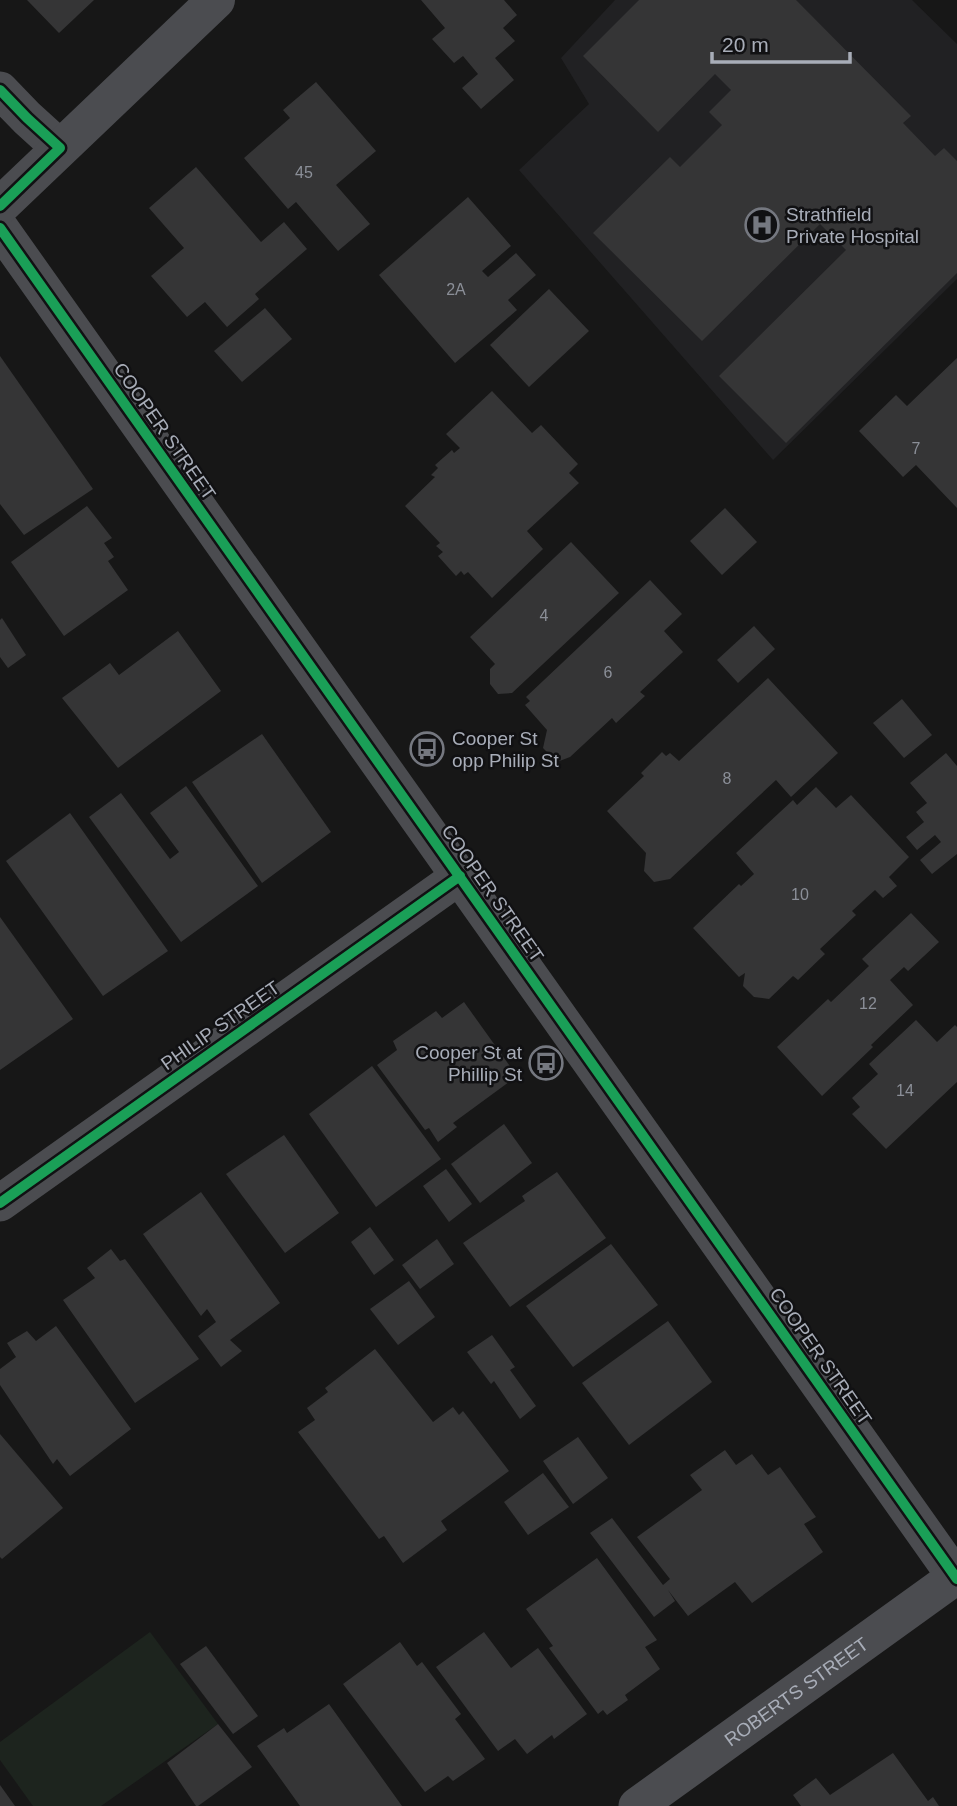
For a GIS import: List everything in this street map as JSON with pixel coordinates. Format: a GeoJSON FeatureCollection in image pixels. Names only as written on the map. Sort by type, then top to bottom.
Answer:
{"type":"FeatureCollection","features":[{"type":"Feature","properties":{"kind":"street"},"geometry":{"type":"LineString","coordinates":[[0,206],[216,0]]}},
{"type":"Feature","properties":{"kind":"street"},"geometry":{"type":"LineString","coordinates":[[0,90],[60,148]]}},
{"type":"Feature","properties":{"kind":"street","name":"COOPER STREET"},"geometry":{"type":"LineString","coordinates":[[0,228],[956,1578]]}},
{"type":"Feature","properties":{"kind":"street","name":"PHILIP STREET"},"geometry":{"type":"LineString","coordinates":[[0,1203],[460,876]]}},
{"type":"Feature","properties":{"kind":"street","name":"ROBERTS STREET"},"geometry":{"type":"LineString","coordinates":[[637,1806],[956,1578]]}},
{"type":"Feature","properties":{"kind":"shaded area","name":"Strathfield Private Hospital"},"geometry":{"type":"Polygon","coordinates":[[[615,0],[912,0],[957,44],[957,279],[773,460],[519,170],[589,104],[561,58],[615,0]]]}},
{"type":"Feature","properties":{"kind":"shaded area"},"geometry":{"type":"Polygon","coordinates":[[[150,1632],[218,1724],[101,1806],[33,1806],[0,1760],[0,1742],[150,1632]]]}},
{"type":"Feature","properties":{"kind":"building"},"geometry":{"type":"Polygon","coordinates":[[[27,0],[94,0],[59,33],[27,0]]]}},
{"type":"Feature","properties":{"kind":"building"},"geometry":{"type":"Polygon","coordinates":[[[421,0],[504,0],[517,15],[503,28],[515,41],[495,58],[514,80],[481,109],[462,88],[478,74],[463,56],[454,63],[432,39],[445,28],[421,0]]]}},
{"type":"Feature","properties":{"kind":"building","name":"Strathfield Private Hospital"},"geometry":{"type":"Polygon","coordinates":[[[639,0],[796,0],[911,116],[903,123],[935,156],[944,148],[957,161],[957,273],[786,443],[719,376],[846,250],[820,224],[702,341],[593,233],[670,157],[680,167],[722,125],[709,112],[731,90],[715,74],[658,132],[583,56],[639,0]]]}},
{"type":"Feature","properties":{"kind":"building"},"geometry":{"type":"Polygon","coordinates":[[[316,82],[376,151],[336,185],[370,224],[338,251],[296,202],[288,209],[244,158],[290,118],[283,110],[316,82]]]}},
{"type":"Feature","properties":{"kind":"building"},"geometry":{"type":"Polygon","coordinates":[[[196,167],[261,242],[284,222],[307,249],[255,294],[259,299],[227,327],[205,302],[187,317],[151,276],[184,248],[149,208],[196,167]]]}},
{"type":"Feature","properties":{"kind":"building"},"geometry":{"type":"Polygon","coordinates":[[[468,197],[511,246],[482,271],[488,277],[516,253],[536,275],[508,300],[517,310],[455,363],[379,275],[468,197]]]}},
{"type":"Feature","properties":{"kind":"building"},"geometry":{"type":"Polygon","coordinates":[[[549,289],[589,331],[529,387],[490,345],[549,289]]]}},
{"type":"Feature","properties":{"kind":"building"},"geometry":{"type":"Polygon","coordinates":[[[265,308],[292,339],[242,382],[214,351],[265,308]]]}},
{"type":"Feature","properties":{"kind":"building"},"geometry":{"type":"Polygon","coordinates":[[[0,356],[93,489],[24,535],[0,504],[0,356]]]}},
{"type":"Feature","properties":{"kind":"building"},"geometry":{"type":"Polygon","coordinates":[[[957,358],[957,508],[916,465],[903,477],[859,431],[896,395],[907,406],[957,358]]]}},
{"type":"Feature","properties":{"kind":"building"},"geometry":{"type":"Polygon","coordinates":[[[492,391],[532,433],[541,425],[578,464],[569,473],[579,483],[527,531],[543,549],[492,598],[468,572],[464,575],[461,571],[456,576],[438,556],[443,552],[436,546],[440,543],[405,506],[435,477],[431,475],[438,468],[435,465],[452,450],[454,453],[460,448],[446,434],[492,391]]]}},
{"type":"Feature","properties":{"kind":"building"},"geometry":{"type":"Polygon","coordinates":[[[87,506],[112,538],[104,543],[114,557],[108,561],[128,590],[64,636],[11,562],[87,506]]]}},
{"type":"Feature","properties":{"kind":"building"},"geometry":{"type":"Polygon","coordinates":[[[725,508],[757,542],[722,575],[690,541],[725,508]]]}},
{"type":"Feature","properties":{"kind":"building"},"geometry":{"type":"Polygon","coordinates":[[[571,542],[619,593],[512,693],[498,694],[490,684],[490,669],[495,664],[470,637],[571,542]]]}},
{"type":"Feature","properties":{"kind":"building"},"geometry":{"type":"Polygon","coordinates":[[[650,580],[682,614],[664,631],[683,652],[640,692],[645,696],[616,723],[612,718],[570,757],[557,762],[543,748],[547,730],[525,705],[530,701],[526,697],[650,580]]]}},
{"type":"Feature","properties":{"kind":"building"},"geometry":{"type":"Polygon","coordinates":[[[2,618],[26,655],[8,668],[0,657],[2,618]]]}},
{"type":"Feature","properties":{"kind":"building"},"geometry":{"type":"Polygon","coordinates":[[[754,626],[775,649],[738,683],[717,660],[754,626]]]}},
{"type":"Feature","properties":{"kind":"building"},"geometry":{"type":"Polygon","coordinates":[[[178,631],[221,691],[118,768],[62,698],[110,663],[119,675],[178,631]]]}},
{"type":"Feature","properties":{"kind":"building"},"geometry":{"type":"Polygon","coordinates":[[[768,678],[838,753],[791,797],[776,780],[670,879],[654,882],[644,871],[646,853],[607,811],[644,776],[641,773],[662,752],[666,756],[670,753],[679,761],[768,678]]]}},
{"type":"Feature","properties":{"kind":"building"},"geometry":{"type":"Polygon","coordinates":[[[902,699],[932,735],[904,758],[873,723],[902,699]]]}},
{"type":"Feature","properties":{"kind":"building"},"geometry":{"type":"Polygon","coordinates":[[[262,734],[331,832],[262,883],[192,782],[262,734]]]}},
{"type":"Feature","properties":{"kind":"building"},"geometry":{"type":"Polygon","coordinates":[[[946,753],[957,766],[957,854],[932,874],[920,860],[941,842],[935,835],[917,850],[906,837],[924,822],[916,812],[927,803],[910,783],[946,753]]]}},
{"type":"Feature","properties":{"kind":"building"},"geometry":{"type":"Polygon","coordinates":[[[186,786],[258,886],[181,942],[89,817],[121,793],[170,859],[179,852],[150,813],[186,786]]]}},
{"type":"Feature","properties":{"kind":"building"},"geometry":{"type":"Polygon","coordinates":[[[816,787],[836,808],[851,795],[909,857],[889,877],[897,886],[883,898],[875,890],[852,911],[856,915],[820,949],[825,954],[798,980],[793,976],[769,999],[754,997],[743,986],[745,973],[739,977],[693,928],[739,884],[741,886],[754,874],[736,853],[793,800],[797,805],[816,787]]]}},
{"type":"Feature","properties":{"kind":"building"},"geometry":{"type":"Polygon","coordinates":[[[70,813],[168,951],[103,996],[6,861],[70,813]]]}},
{"type":"Feature","properties":{"kind":"building"},"geometry":{"type":"Polygon","coordinates":[[[911,913],[939,942],[908,971],[904,967],[890,980],[913,1005],[822,1096],[777,1047],[828,999],[831,1002],[869,966],[862,959],[911,913]]]}},
{"type":"Feature","properties":{"kind":"building"},"geometry":{"type":"Polygon","coordinates":[[[0,917],[73,1019],[0,1070],[0,917]]]}},
{"type":"Feature","properties":{"kind":"building"},"geometry":{"type":"Polygon","coordinates":[[[464,1002],[517,1076],[453,1123],[457,1127],[438,1142],[429,1128],[425,1130],[377,1065],[397,1050],[393,1041],[436,1011],[442,1018],[464,1002]]]}},
{"type":"Feature","properties":{"kind":"building"},"geometry":{"type":"Polygon","coordinates":[[[916,1020],[937,1042],[955,1025],[957,1027],[957,1082],[886,1149],[852,1114],[860,1107],[852,1098],[878,1074],[869,1064],[916,1020]]]}},
{"type":"Feature","properties":{"kind":"building"},"geometry":{"type":"Polygon","coordinates":[[[372,1066],[441,1159],[376,1207],[309,1114],[372,1066]]]}},
{"type":"Feature","properties":{"kind":"building"},"geometry":{"type":"Polygon","coordinates":[[[504,1124],[532,1163],[480,1203],[451,1164],[504,1124]]]}},
{"type":"Feature","properties":{"kind":"building"},"geometry":{"type":"Polygon","coordinates":[[[284,1135],[339,1213],[285,1253],[226,1174],[284,1135]]]}},
{"type":"Feature","properties":{"kind":"building"},"geometry":{"type":"Polygon","coordinates":[[[446,1169],[472,1204],[449,1222],[423,1186],[446,1169]]]}},
{"type":"Feature","properties":{"kind":"building"},"geometry":{"type":"Polygon","coordinates":[[[557,1172],[606,1238],[510,1307],[463,1243],[525,1201],[522,1196],[557,1172]]]}},
{"type":"Feature","properties":{"kind":"building"},"geometry":{"type":"Polygon","coordinates":[[[201,1192],[280,1303],[230,1340],[242,1351],[221,1367],[198,1336],[216,1322],[207,1309],[201,1316],[143,1234],[201,1192]]]}},
{"type":"Feature","properties":{"kind":"building"},"geometry":{"type":"Polygon","coordinates":[[[370,1227],[394,1260],[374,1275],[351,1242],[370,1227]]]}},
{"type":"Feature","properties":{"kind":"building"},"geometry":{"type":"Polygon","coordinates":[[[437,1239],[454,1264],[420,1289],[402,1265],[437,1239]]]}},
{"type":"Feature","properties":{"kind":"building"},"geometry":{"type":"Polygon","coordinates":[[[611,1244],[658,1305],[573,1367],[526,1306],[611,1244]]]}},
{"type":"Feature","properties":{"kind":"building"},"geometry":{"type":"Polygon","coordinates":[[[111,1249],[120,1261],[125,1259],[199,1359],[135,1403],[63,1300],[95,1278],[87,1268],[111,1249]]]}},
{"type":"Feature","properties":{"kind":"building"},"geometry":{"type":"Polygon","coordinates":[[[409,1281],[435,1317],[398,1345],[370,1309],[409,1281]]]}},
{"type":"Feature","properties":{"kind":"building"},"geometry":{"type":"Polygon","coordinates":[[[668,1321],[712,1382],[629,1445],[582,1383],[668,1321]]]}},
{"type":"Feature","properties":{"kind":"building"},"geometry":{"type":"Polygon","coordinates":[[[56,1326],[131,1429],[70,1476],[57,1459],[53,1464],[0,1385],[0,1369],[16,1357],[7,1343],[27,1331],[36,1341],[56,1326]]]}},
{"type":"Feature","properties":{"kind":"building"},"geometry":{"type":"Polygon","coordinates":[[[492,1335],[515,1367],[510,1370],[536,1406],[520,1419],[494,1381],[491,1384],[467,1352],[492,1335]]]}},
{"type":"Feature","properties":{"kind":"building"},"geometry":{"type":"Polygon","coordinates":[[[375,1349],[433,1422],[453,1407],[459,1415],[463,1411],[509,1471],[441,1521],[447,1530],[403,1563],[384,1536],[379,1539],[298,1432],[315,1420],[307,1408],[328,1392],[325,1388],[375,1349]]]}},
{"type":"Feature","properties":{"kind":"building"},"geometry":{"type":"Polygon","coordinates":[[[0,1434],[63,1508],[2,1559],[0,1557],[0,1434]]]}},
{"type":"Feature","properties":{"kind":"building"},"geometry":{"type":"Polygon","coordinates":[[[578,1437],[608,1478],[573,1504],[543,1461],[578,1437]]]}},
{"type":"Feature","properties":{"kind":"building"},"geometry":{"type":"Polygon","coordinates":[[[725,1450],[736,1465],[752,1454],[768,1475],[780,1467],[816,1517],[804,1524],[823,1552],[752,1603],[735,1582],[688,1616],[668,1590],[675,1601],[654,1617],[590,1533],[612,1518],[663,1585],[670,1579],[637,1537],[702,1490],[690,1475],[725,1450]]]}},
{"type":"Feature","properties":{"kind":"building"},"geometry":{"type":"Polygon","coordinates":[[[543,1473],[569,1507],[528,1535],[504,1502],[543,1473]]]}},
{"type":"Feature","properties":{"kind":"building"},"geometry":{"type":"Polygon","coordinates":[[[597,1558],[657,1640],[645,1647],[660,1669],[625,1695],[628,1700],[607,1715],[603,1710],[598,1714],[549,1648],[553,1646],[526,1609],[597,1558]]]}},
{"type":"Feature","properties":{"kind":"building"},"geometry":{"type":"Polygon","coordinates":[[[484,1632],[511,1668],[538,1648],[587,1714],[554,1739],[552,1735],[527,1754],[515,1739],[498,1751],[436,1667],[484,1632]]]}},
{"type":"Feature","properties":{"kind":"building"},"geometry":{"type":"Polygon","coordinates":[[[400,1642],[417,1666],[422,1662],[461,1714],[455,1719],[485,1759],[453,1781],[448,1776],[425,1792],[343,1684],[400,1642]]]}},
{"type":"Feature","properties":{"kind":"building"},"geometry":{"type":"Polygon","coordinates":[[[206,1646],[258,1716],[233,1734],[180,1664],[206,1646]]]}},
{"type":"Feature","properties":{"kind":"building"},"geometry":{"type":"Polygon","coordinates":[[[329,1704],[402,1806],[300,1806],[257,1746],[284,1728],[287,1733],[329,1704]]]}},
{"type":"Feature","properties":{"kind":"building"},"geometry":{"type":"Polygon","coordinates":[[[218,1724],[252,1767],[196,1806],[167,1763],[218,1724]]]}},
{"type":"Feature","properties":{"kind":"building"},"geometry":{"type":"Polygon","coordinates":[[[893,1753],[928,1801],[933,1797],[939,1806],[801,1806],[793,1795],[816,1778],[830,1795],[893,1753]]]}},
{"type":"Feature","properties":{"kind":"building"},"geometry":{"type":"Polygon","coordinates":[[[0,1785],[15,1806],[0,1806],[0,1785]]]}},
{"type":"Feature","properties":{"kind":"cycle path"},"geometry":{"type":"LineString","coordinates":[[0,90],[60,148],[0,206]]}},
{"type":"Feature","properties":{"kind":"cycle path"},"geometry":{"type":"LineString","coordinates":[[0,228],[957,1579]]}},
{"type":"Feature","properties":{"kind":"cycle path"},"geometry":{"type":"LineString","coordinates":[[0,1203],[460,876]]}},
{"type":"Feature","properties":{"kind":"place","name":"Strathfield Private Hospital"},"geometry":{"type":"Point","coordinates":[762,225]}},
{"type":"Feature","properties":{"kind":"place","name":"Cooper St opp Philip St"},"geometry":{"type":"Point","coordinates":[427,749]}},
{"type":"Feature","properties":{"kind":"place","name":"Cooper St at Phillip St"},"geometry":{"type":"Point","coordinates":[546,1063]}}]}
